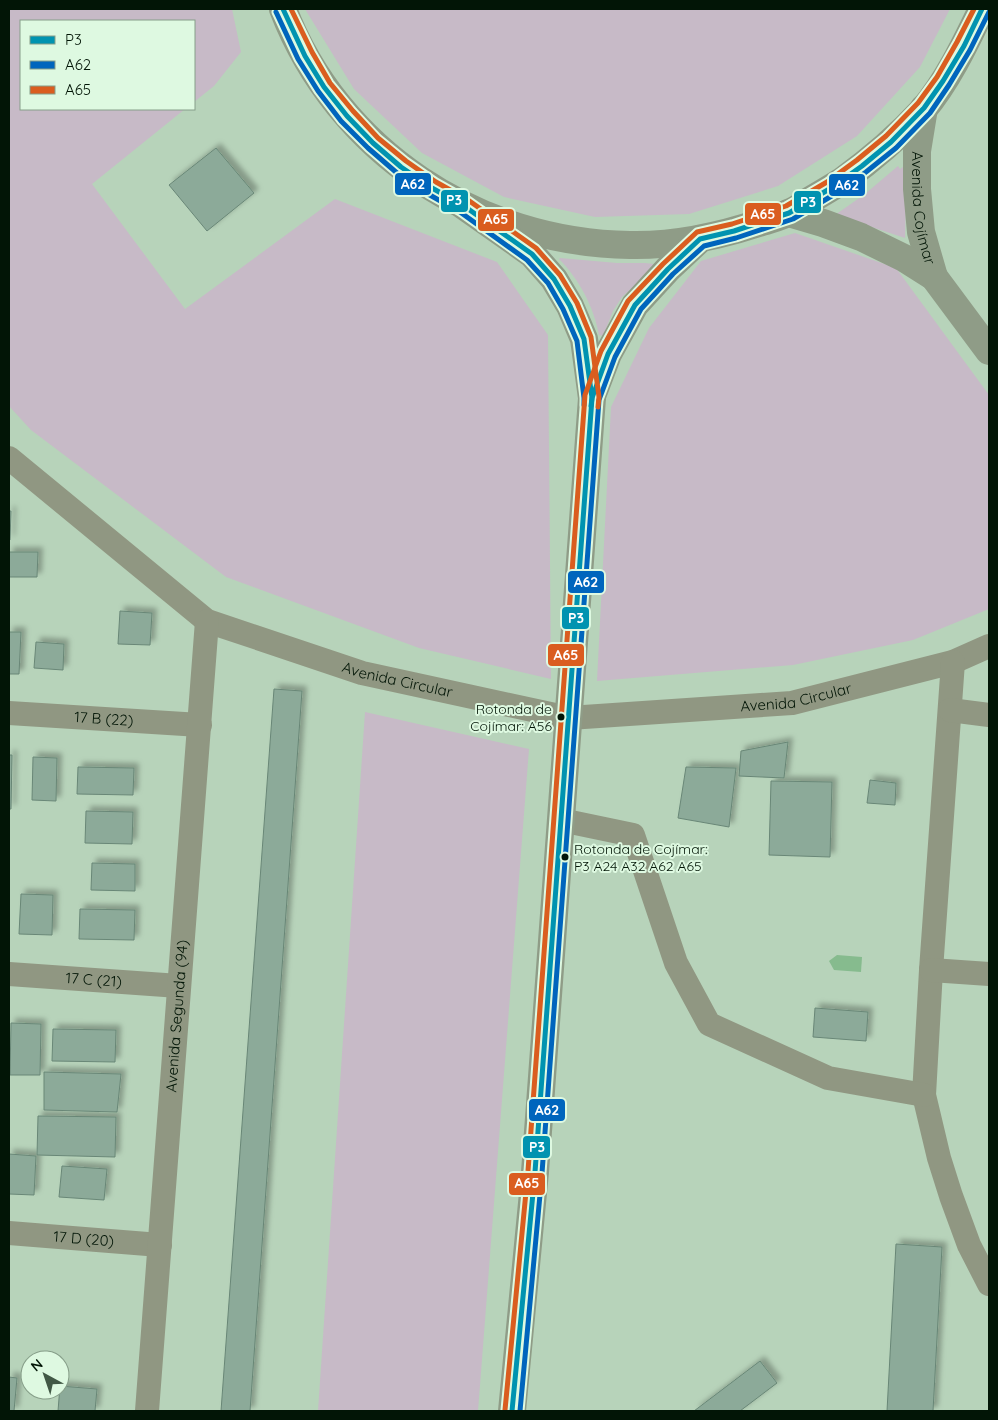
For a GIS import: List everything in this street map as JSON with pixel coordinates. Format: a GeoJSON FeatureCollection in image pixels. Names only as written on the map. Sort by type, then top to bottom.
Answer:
{"type":"FeatureCollection","features":[{"type":"Feature","properties":{"kind":"main road"},"geometry":{"type":"LineString","coordinates":[[283,9],[305,56],[324,87],[347,116],[373,143],[432,188],[464,206],[496,220],[529,231],[597,244],[632,245],[666,244],[734,231],[789,213],[831,188],[891,142],[924,108],[964,46],[982,9]]}},
{"type":"Feature","properties":{"kind":"main road","name":"Avenida Cojímar"},"geometry":{"type":"LineString","coordinates":[[924,108],[917,151],[917,189],[921,232],[934,277],[989,352]]}},
{"type":"Feature","properties":{"kind":"main road"},"geometry":{"type":"LineString","coordinates":[[464,206],[532,254],[554,279],[570,306],[584,339],[592,398],[535,1172],[512,1411]]}},
{"type":"Feature","properties":{"kind":"main road","name":"Avenida Cojímar"},"geometry":{"type":"LineString","coordinates":[[789,213],[861,237],[904,258],[934,277]]}},
{"type":"Feature","properties":{"kind":"main road"},"geometry":{"type":"LineString","coordinates":[[592,398],[608,354],[635,305],[700,239]]}},
{"type":"Feature","properties":{"kind":"street","name":"Avenida Circular"},"geometry":{"type":"LineString","coordinates":[[9,458],[207,621],[362,673],[569,718],[792,703],[953,662],[989,646]]}},
{"type":"Feature","properties":{"kind":"street","name":"Avenida Segunda (94)"},"geometry":{"type":"LineString","coordinates":[[147,1411],[207,621]]}},
{"type":"Feature","properties":{"kind":"street"},"geometry":{"type":"LineString","coordinates":[[953,662],[924,1095],[939,1158],[979,1242],[989,1284]]}},
{"type":"Feature","properties":{"kind":"street"},"geometry":{"type":"LineString","coordinates":[[950,710],[989,715]]}},
{"type":"Feature","properties":{"kind":"street","name":"17 B (22)"},"geometry":{"type":"LineString","coordinates":[[9,713],[200,726]]}},
{"type":"Feature","properties":{"kind":"street"},"geometry":{"type":"LineString","coordinates":[[561,820],[633,835],[676,963],[709,1024],[828,1078],[924,1095]]}},
{"type":"Feature","properties":{"kind":"street"},"geometry":{"type":"LineString","coordinates":[[931,970],[989,974]]}},
{"type":"Feature","properties":{"kind":"street","name":"17 C (21)"},"geometry":{"type":"LineString","coordinates":[[9,974],[179,986]]}},
{"type":"Feature","properties":{"kind":"street","name":"17 D (20)"},"geometry":{"type":"LineString","coordinates":[[9,1234],[160,1245]]}},
{"type":"Feature","properties":{"kind":"shaded area"},"geometry":{"type":"Polygon","coordinates":[[[9,9],[232,9],[241,52],[214,86],[195,101],[195,20],[20,20],[20,110],[184,110],[92,184],[185,309],[335,199],[497,262],[548,335],[551,679],[419,648],[226,577],[31,430],[9,406],[9,9]]]}},
{"type":"Feature","properties":{"kind":"shaded area"},"geometry":{"type":"Polygon","coordinates":[[[305,9],[950,9],[920,67],[857,136],[778,186],[689,214],[595,217],[504,197],[422,153],[354,89],[305,9]]]}},
{"type":"Feature","properties":{"kind":"shaded area"},"geometry":{"type":"Polygon","coordinates":[[[906,165],[905,238],[835,215],[865,194],[898,166],[900,169],[906,165]]]}},
{"type":"Feature","properties":{"kind":"shaded area"},"geometry":{"type":"Polygon","coordinates":[[[795,233],[896,268],[989,395],[989,609],[913,640],[793,665],[597,681],[611,407],[649,328],[701,261],[795,233]]]}},
{"type":"Feature","properties":{"kind":"shaded area"},"geometry":{"type":"Polygon","coordinates":[[[560,258],[654,264],[643,278],[622,297],[613,311],[603,336],[599,335],[585,294],[560,258]]]}},
{"type":"Feature","properties":{"kind":"shaded area"},"geometry":{"type":"Polygon","coordinates":[[[365,712],[529,749],[478,1411],[318,1411],[365,712]]]}},
{"type":"Feature","properties":{"kind":"shaded area"},"geometry":{"type":"Polygon","coordinates":[[[837,955],[862,957],[861,972],[834,970],[829,961],[837,955]]]}},
{"type":"Feature","properties":{"kind":"building"},"geometry":{"type":"Polygon","coordinates":[[[216,148],[254,193],[207,231],[169,185],[216,148]]]}},
{"type":"Feature","properties":{"kind":"building"},"geometry":{"type":"Polygon","coordinates":[[[9,511],[11,511],[10,540],[9,540],[9,511]]]}},
{"type":"Feature","properties":{"kind":"building"},"geometry":{"type":"Polygon","coordinates":[[[9,552],[38,552],[37,577],[9,577],[9,552]]]}},
{"type":"Feature","properties":{"kind":"building"},"geometry":{"type":"Polygon","coordinates":[[[120,611],[152,613],[150,645],[118,644],[120,611]]]}},
{"type":"Feature","properties":{"kind":"building"},"geometry":{"type":"Polygon","coordinates":[[[9,632],[21,632],[19,674],[9,674],[9,632]]]}},
{"type":"Feature","properties":{"kind":"building"},"geometry":{"type":"Polygon","coordinates":[[[36,642],[64,644],[63,670],[34,668],[36,642]]]}},
{"type":"Feature","properties":{"kind":"building"},"geometry":{"type":"Polygon","coordinates":[[[274,689],[302,691],[250,1411],[221,1411],[274,689]]]}},
{"type":"Feature","properties":{"kind":"building"},"geometry":{"type":"Polygon","coordinates":[[[788,742],[784,778],[739,776],[741,751],[788,742]]]}},
{"type":"Feature","properties":{"kind":"building"},"geometry":{"type":"Polygon","coordinates":[[[9,755],[12,755],[11,809],[9,809],[9,755]]]}},
{"type":"Feature","properties":{"kind":"building"},"geometry":{"type":"Polygon","coordinates":[[[33,757],[57,758],[56,801],[32,800],[33,757]]]}},
{"type":"Feature","properties":{"kind":"building"},"geometry":{"type":"Polygon","coordinates":[[[78,767],[134,768],[133,795],[77,794],[78,767]]]}},
{"type":"Feature","properties":{"kind":"building"},"geometry":{"type":"Polygon","coordinates":[[[686,767],[736,768],[729,827],[678,818],[686,767]]]}},
{"type":"Feature","properties":{"kind":"building"},"geometry":{"type":"Polygon","coordinates":[[[870,780],[896,783],[895,805],[867,803],[870,780]]]}},
{"type":"Feature","properties":{"kind":"building"},"geometry":{"type":"Polygon","coordinates":[[[771,781],[832,782],[830,857],[769,855],[771,781]]]}},
{"type":"Feature","properties":{"kind":"building"},"geometry":{"type":"Polygon","coordinates":[[[86,811],[133,812],[132,844],[85,843],[86,811]]]}},
{"type":"Feature","properties":{"kind":"building"},"geometry":{"type":"Polygon","coordinates":[[[92,863],[135,864],[135,891],[91,890],[92,863]]]}},
{"type":"Feature","properties":{"kind":"building"},"geometry":{"type":"Polygon","coordinates":[[[21,894],[53,895],[52,935],[19,934],[21,894]]]}},
{"type":"Feature","properties":{"kind":"building"},"geometry":{"type":"Polygon","coordinates":[[[80,909],[135,910],[134,940],[79,939],[80,909]]]}},
{"type":"Feature","properties":{"kind":"building"},"geometry":{"type":"Polygon","coordinates":[[[815,1008],[868,1012],[866,1041],[813,1037],[815,1008]]]}},
{"type":"Feature","properties":{"kind":"building"},"geometry":{"type":"Polygon","coordinates":[[[11,1023],[41,1024],[40,1075],[10,1075],[11,1023]]]}},
{"type":"Feature","properties":{"kind":"building"},"geometry":{"type":"Polygon","coordinates":[[[53,1029],[116,1030],[115,1062],[52,1061],[53,1029]]]}},
{"type":"Feature","properties":{"kind":"building"},"geometry":{"type":"Polygon","coordinates":[[[44,1072],[121,1074],[117,1112],[44,1110],[44,1072]]]}},
{"type":"Feature","properties":{"kind":"building"},"geometry":{"type":"Polygon","coordinates":[[[38,1116],[116,1117],[115,1157],[37,1155],[38,1116]]]}},
{"type":"Feature","properties":{"kind":"building"},"geometry":{"type":"Polygon","coordinates":[[[9,1154],[36,1156],[34,1195],[9,1194],[9,1154]]]}},
{"type":"Feature","properties":{"kind":"building"},"geometry":{"type":"Polygon","coordinates":[[[62,1166],[107,1169],[104,1200],[59,1197],[62,1166]]]}},
{"type":"Feature","properties":{"kind":"building"},"geometry":{"type":"Polygon","coordinates":[[[896,1244],[942,1247],[933,1411],[887,1411],[896,1244]]]}},
{"type":"Feature","properties":{"kind":"building"},"geometry":{"type":"Polygon","coordinates":[[[760,1361],[777,1383],[740,1411],[694,1411],[760,1361]]]}},
{"type":"Feature","properties":{"kind":"building"},"geometry":{"type":"Polygon","coordinates":[[[9,1377],[17,1378],[14,1411],[9,1411],[9,1377]]]}},
{"type":"Feature","properties":{"kind":"building"},"geometry":{"type":"Polygon","coordinates":[[[70,1387],[97,1389],[95,1411],[58,1411],[59,1400],[70,1400],[70,1387]]]}},
{"type":"Feature","properties":{"kind":"transit line","name":"P3"},"geometry":{"type":"LineString","coordinates":[[283,9],[305,56],[324,87],[347,116],[373,143],[401,167],[432,188],[464,206],[532,254],[554,279],[570,306],[584,339],[592,398],[591,406]]}},
{"type":"Feature","properties":{"kind":"transit line","name":"A65"},"geometry":{"type":"LineString","coordinates":[[291,9],[330,83],[378,138],[436,182],[468,200],[536,248],[560,275],[577,303],[591,337],[599,397],[598,407]]}},
{"type":"Feature","properties":{"kind":"transit line","name":"A65"},"geometry":{"type":"LineString","coordinates":[[505,1410],[528,1171],[585,395],[601,351],[628,301],[663,264],[697,232],[732,224],[786,206],[827,182],[857,160],[886,136],[918,103],[937,77],[974,9]]}},
{"type":"Feature","properties":{"kind":"transit line","name":"P3"},"geometry":{"type":"LineString","coordinates":[[512,1411],[535,1172],[592,398],[608,354],[635,305],[668,269],[700,239],[734,231],[789,213],[831,188],[891,142],[924,108],[943,81],[964,46],[982,9]]}},
{"type":"Feature","properties":{"kind":"transit line","name":"A62"},"geometry":{"type":"LineString","coordinates":[[276,12],[298,59],[318,91],[341,121],[368,148],[397,173],[428,194],[460,212],[527,260],[548,283],[563,309],[577,341],[584,405]]}},
{"type":"Feature","properties":{"kind":"transit line","name":"A62"},"geometry":{"type":"LineString","coordinates":[[520,1411],[542,1173],[599,400],[615,357],[641,309],[673,274],[704,246],[736,238],[793,219],[835,194],[896,148],[930,113],[970,50],[989,12]]}},
{"type":"Feature","properties":{"kind":"place","name":"Rotonda de Cojímar: A56"},"geometry":{"type":"Point","coordinates":[561,717]}},
{"type":"Feature","properties":{"kind":"place","name":"Rotonda de Cojímar: P3 A24 A32 A62 A65"},"geometry":{"type":"Point","coordinates":[565,857]}}]}
